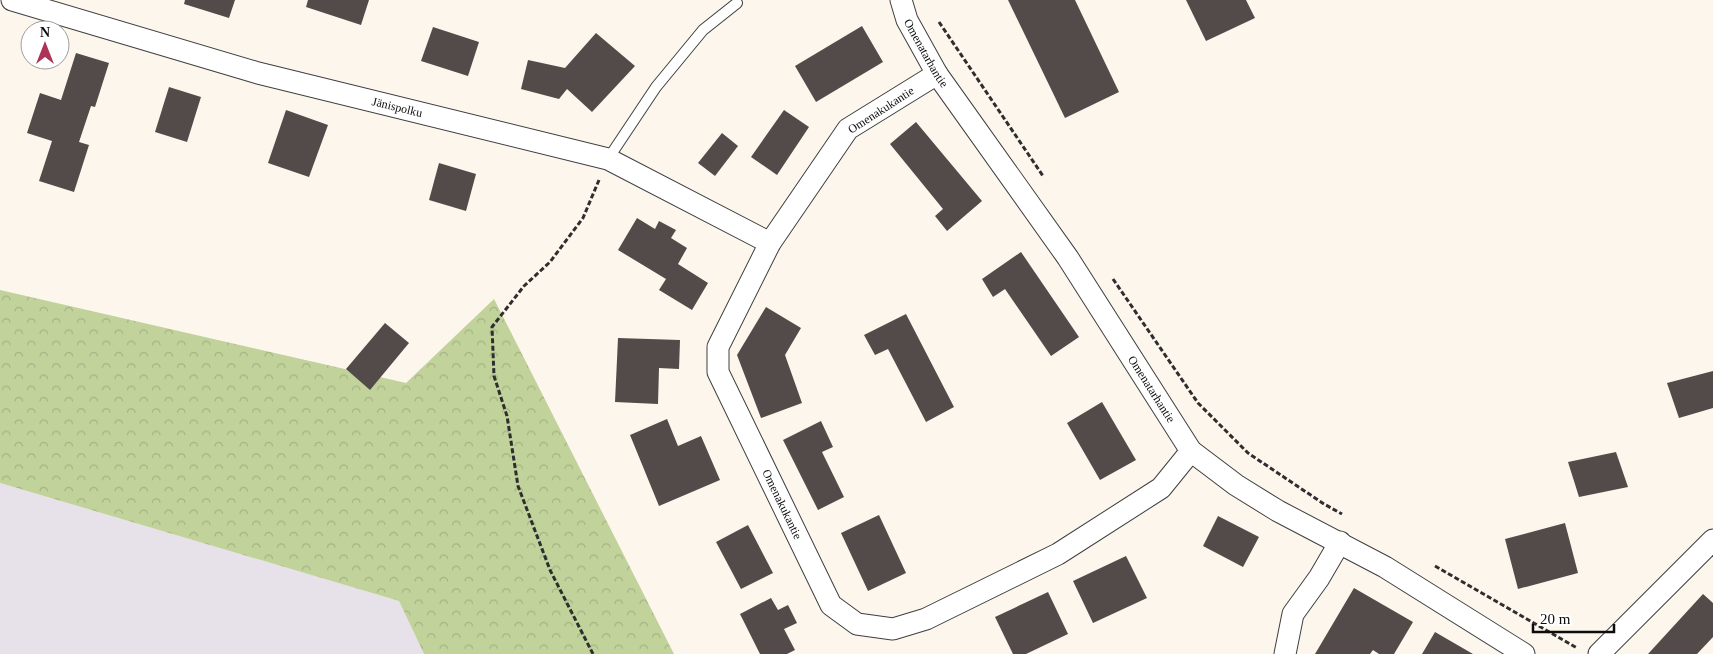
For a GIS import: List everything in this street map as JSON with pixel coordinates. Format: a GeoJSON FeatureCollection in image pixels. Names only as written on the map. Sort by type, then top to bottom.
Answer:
{"type":"FeatureCollection","features":[{"type":"Feature","properties":{"kind":"street","name":"Jänispolku"},"geometry":{"type":"LineString","coordinates":[[12,0],[258,73],[608,159],[770,243]]}},
{"type":"Feature","properties":{"kind":"street","name":"Omenatarhantie"},"geometry":{"type":"LineString","coordinates":[[901,0],[907,20],[937,74],[1068,258],[1191,451],[1236,485],[1269,506],[1385,567],[1524,654]]}},
{"type":"Feature","properties":{"kind":"street","name":"Omenakukantie"},"geometry":{"type":"LineString","coordinates":[[937,74],[848,129],[770,243],[718,347],[718,372],[831,605],[857,624],[894,628],[926,618],[1058,554],[1161,488],[1191,451]]}},
{"type":"Feature","properties":{"kind":"street"},"geometry":{"type":"LineString","coordinates":[[1589,652],[1713,540]]}},
{"type":"Feature","properties":{"kind":"street"},"geometry":{"type":"LineString","coordinates":[[1285,654],[1293,614],[1319,578],[1340,542]]}},
{"type":"Feature","properties":{"kind":"lane"},"geometry":{"type":"LineString","coordinates":[[608,159],[656,87],[702,30],[737,3]]}},
{"type":"Feature","properties":{"kind":"path"},"geometry":{"type":"LineString","coordinates":[[937,19],[1044,178]]}},
{"type":"Feature","properties":{"kind":"path"},"geometry":{"type":"LineString","coordinates":[[593,654],[550,570],[518,486],[507,416],[494,376],[492,327],[524,286],[550,262],[583,218],[608,159]]}},
{"type":"Feature","properties":{"kind":"path"},"geometry":{"type":"LineString","coordinates":[[1110,274],[1204,410],[1248,453],[1324,504],[1350,518]]}},
{"type":"Feature","properties":{"kind":"path"},"geometry":{"type":"LineString","coordinates":[[1432,565],[1589,652]]}},
{"type":"Feature","properties":{"kind":"shaded area"},"geometry":{"type":"Polygon","coordinates":[[[0,483],[399,601],[424,654],[0,654],[0,483]]]}},
{"type":"Feature","properties":{"kind":"green space"},"geometry":{"type":"Polygon","coordinates":[[[0,290],[406,383],[494,299],[674,654],[424,654],[399,601],[0,483],[0,290]]]}},
{"type":"Feature","properties":{"kind":"building"},"geometry":{"type":"Polygon","coordinates":[[[185,0],[235,0],[229,18],[184,4],[185,0]]]}},
{"type":"Feature","properties":{"kind":"building"},"geometry":{"type":"Polygon","coordinates":[[[308,0],[369,0],[361,25],[306,7],[308,0]]]}},
{"type":"Feature","properties":{"kind":"building"},"geometry":{"type":"Polygon","coordinates":[[[1008,0],[1075,0],[1119,92],[1065,118],[1008,0]]]}},
{"type":"Feature","properties":{"kind":"building"},"geometry":{"type":"Polygon","coordinates":[[[1186,0],[1246,0],[1255,18],[1206,41],[1186,0]]]}},
{"type":"Feature","properties":{"kind":"building"},"geometry":{"type":"Polygon","coordinates":[[[862,26],[883,62],[816,102],[795,66],[862,26]]]}},
{"type":"Feature","properties":{"kind":"building"},"geometry":{"type":"Polygon","coordinates":[[[433,27],[479,42],[468,76],[421,61],[433,27]]]}},
{"type":"Feature","properties":{"kind":"building"},"geometry":{"type":"Polygon","coordinates":[[[596,33],[635,66],[592,112],[567,89],[559,99],[521,89],[528,60],[565,68],[596,33]]]}},
{"type":"Feature","properties":{"kind":"building"},"geometry":{"type":"Polygon","coordinates":[[[76,53],[109,63],[95,107],[91,106],[79,142],[89,145],[74,192],[39,181],[52,141],[27,133],[40,93],[61,100],[76,53]]]}},
{"type":"Feature","properties":{"kind":"building"},"geometry":{"type":"Polygon","coordinates":[[[169,87],[201,97],[187,142],[155,132],[169,87]]]}},
{"type":"Feature","properties":{"kind":"building"},"geometry":{"type":"Polygon","coordinates":[[[286,110],[328,125],[309,177],[268,163],[286,110]]]}},
{"type":"Feature","properties":{"kind":"building"},"geometry":{"type":"Polygon","coordinates":[[[784,110],[809,127],[777,175],[751,157],[784,110]]]}},
{"type":"Feature","properties":{"kind":"building"},"geometry":{"type":"Polygon","coordinates":[[[916,122],[982,201],[947,231],[935,216],[943,209],[890,144],[916,122]]]}},
{"type":"Feature","properties":{"kind":"building"},"geometry":{"type":"Polygon","coordinates":[[[722,133],[738,146],[715,176],[698,163],[722,133]]]}},
{"type":"Feature","properties":{"kind":"building"},"geometry":{"type":"Polygon","coordinates":[[[439,163],[476,174],[466,211],[429,200],[439,163]]]}},
{"type":"Feature","properties":{"kind":"building"},"geometry":{"type":"Polygon","coordinates":[[[637,218],[655,229],[659,221],[676,230],[671,238],[687,248],[678,264],[708,283],[692,310],[659,290],[666,279],[618,250],[637,218]]]}},
{"type":"Feature","properties":{"kind":"building"},"geometry":{"type":"Polygon","coordinates":[[[1021,252],[1079,337],[1051,356],[1005,289],[993,297],[982,279],[1021,252]]]}},
{"type":"Feature","properties":{"kind":"building"},"geometry":{"type":"Polygon","coordinates":[[[766,307],[801,328],[785,355],[802,403],[761,418],[737,355],[766,307]]]}},
{"type":"Feature","properties":{"kind":"building"},"geometry":{"type":"Polygon","coordinates":[[[906,314],[954,407],[926,422],[888,349],[875,355],[864,335],[906,314]]]}},
{"type":"Feature","properties":{"kind":"building"},"geometry":{"type":"Polygon","coordinates":[[[385,323],[409,343],[370,390],[346,369],[385,323]]]}},
{"type":"Feature","properties":{"kind":"building"},"geometry":{"type":"Polygon","coordinates":[[[618,338],[680,340],[679,369],[659,368],[658,404],[615,402],[618,338]]]}},
{"type":"Feature","properties":{"kind":"building"},"geometry":{"type":"Polygon","coordinates":[[[1713,371],[1713,408],[1679,418],[1667,383],[1713,371]]]}},
{"type":"Feature","properties":{"kind":"building"},"geometry":{"type":"Polygon","coordinates":[[[1102,402],[1136,460],[1100,480],[1067,423],[1102,402]]]}},
{"type":"Feature","properties":{"kind":"building"},"geometry":{"type":"Polygon","coordinates":[[[667,419],[678,446],[701,436],[720,480],[659,506],[630,435],[667,419]]]}},
{"type":"Feature","properties":{"kind":"building"},"geometry":{"type":"Polygon","coordinates":[[[821,421],[833,447],[822,452],[844,497],[818,510],[783,440],[821,421]]]}},
{"type":"Feature","properties":{"kind":"building"},"geometry":{"type":"Polygon","coordinates":[[[1616,452],[1628,487],[1579,497],[1568,462],[1616,452]]]}},
{"type":"Feature","properties":{"kind":"building"},"geometry":{"type":"Polygon","coordinates":[[[879,515],[906,573],[868,591],[841,533],[879,515]]]}},
{"type":"Feature","properties":{"kind":"building"},"geometry":{"type":"Polygon","coordinates":[[[1218,516],[1259,537],[1243,567],[1203,546],[1218,516]]]}},
{"type":"Feature","properties":{"kind":"building"},"geometry":{"type":"Polygon","coordinates":[[[1565,523],[1578,573],[1518,589],[1505,539],[1565,523]]]}},
{"type":"Feature","properties":{"kind":"building"},"geometry":{"type":"Polygon","coordinates":[[[748,525],[773,573],[741,589],[716,542],[748,525]]]}},
{"type":"Feature","properties":{"kind":"building"},"geometry":{"type":"Polygon","coordinates":[[[1126,556],[1147,598],[1093,623],[1073,581],[1126,556]]]}},
{"type":"Feature","properties":{"kind":"building"},"geometry":{"type":"Polygon","coordinates":[[[1354,588],[1413,622],[1394,654],[1379,654],[1373,650],[1370,654],[1315,654],[1354,588]]]}},
{"type":"Feature","properties":{"kind":"building"},"geometry":{"type":"Polygon","coordinates":[[[1048,592],[1068,634],[1026,654],[1013,654],[995,617],[1048,592]]]}},
{"type":"Feature","properties":{"kind":"building"},"geometry":{"type":"Polygon","coordinates":[[[1703,594],[1713,603],[1713,637],[1697,654],[1648,654],[1703,594]]]}},
{"type":"Feature","properties":{"kind":"building"},"geometry":{"type":"Polygon","coordinates":[[[771,598],[778,610],[788,605],[797,623],[784,629],[795,650],[787,654],[760,654],[740,614],[771,598]]]}},
{"type":"Feature","properties":{"kind":"building"},"geometry":{"type":"Polygon","coordinates":[[[1435,632],[1473,654],[1422,654],[1435,632]]]}}]}
